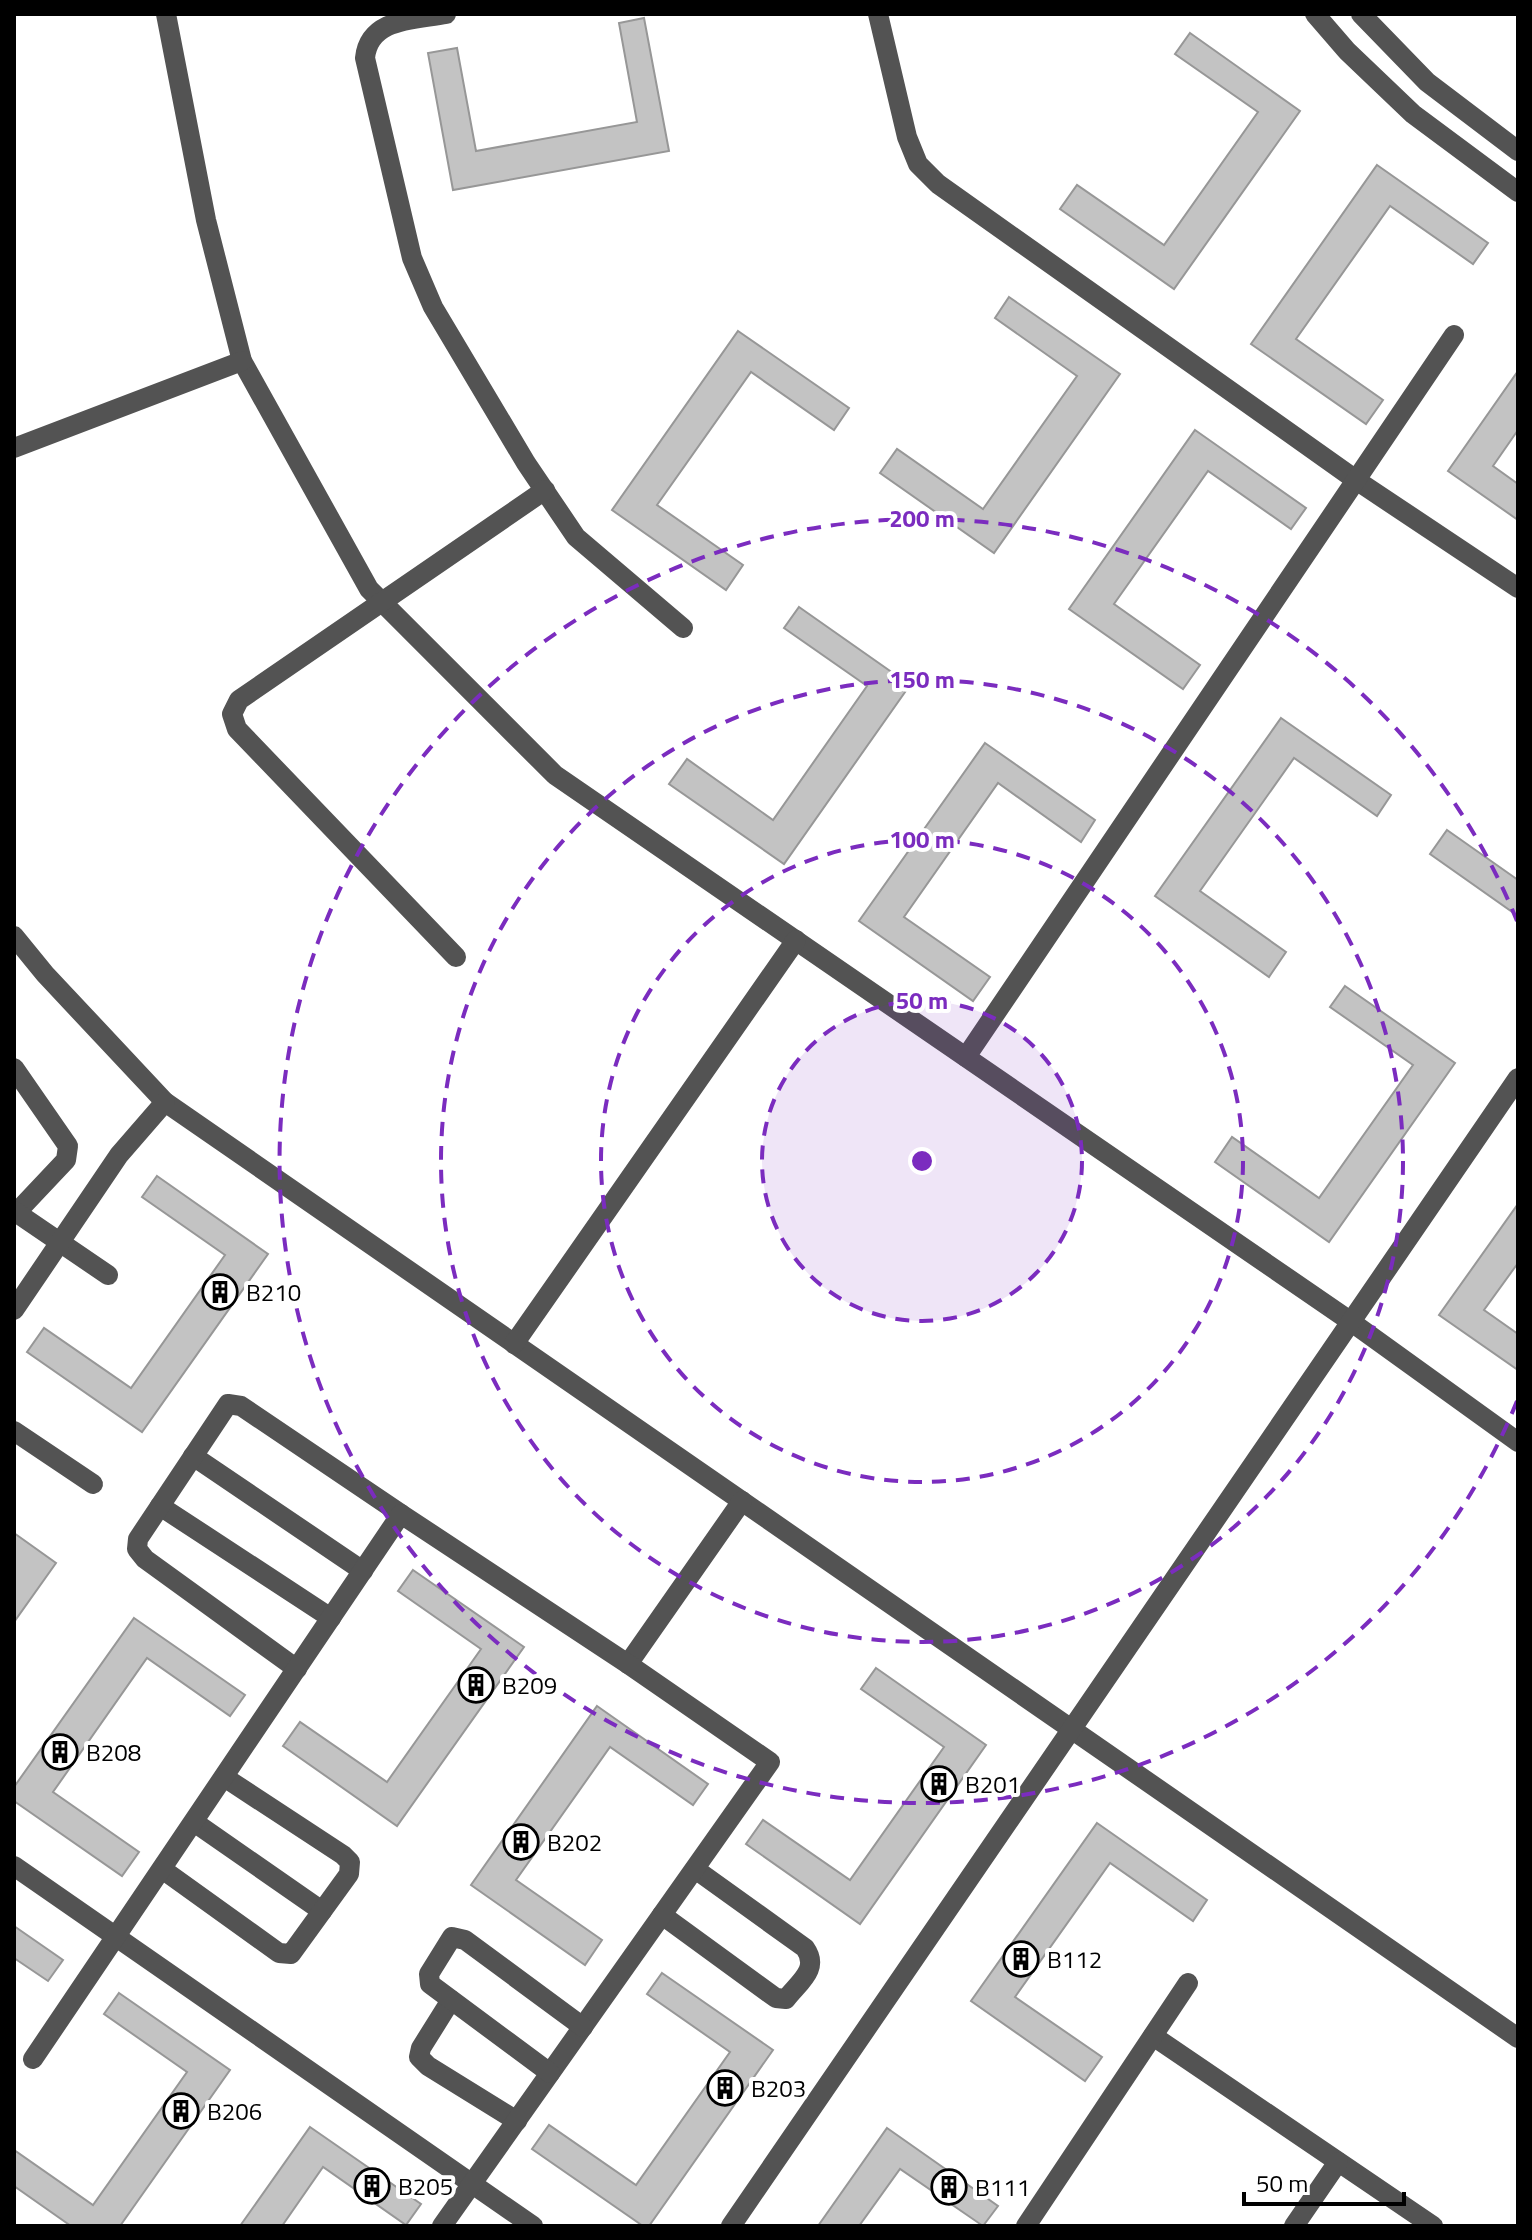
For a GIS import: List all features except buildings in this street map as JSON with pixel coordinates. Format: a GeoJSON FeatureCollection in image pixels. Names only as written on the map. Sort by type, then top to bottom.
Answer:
{"type":"FeatureCollection","features":[{"type":"Feature","properties":{"kind":"street"},"geometry":{"type":"LineString","coordinates":[[166,14],[206,220],[242,361],[369,589],[555,775],[1350,1321],[1518,1442]]}},
{"type":"Feature","properties":{"kind":"street"},"geometry":{"type":"LineString","coordinates":[[446,14],[393,24],[376,32],[367,42],[365,58],[412,258],[433,307],[576,537],[683,628]]}},
{"type":"Feature","properties":{"kind":"street"},"geometry":{"type":"LineString","coordinates":[[878,14],[907,137],[918,164],[938,184],[1356,480],[1518,588]]}},
{"type":"Feature","properties":{"kind":"street"},"geometry":{"type":"LineString","coordinates":[[1315,14],[1347,51],[1413,114],[1518,192]]}},
{"type":"Feature","properties":{"kind":"street"},"geometry":{"type":"LineString","coordinates":[[1361,14],[1427,82],[1518,151]]}},
{"type":"Feature","properties":{"kind":"street"},"geometry":{"type":"LineString","coordinates":[[966,1057],[1454,335]]}},
{"type":"Feature","properties":{"kind":"street"},"geometry":{"type":"LineString","coordinates":[[14,448],[242,361]]}},
{"type":"Feature","properties":{"kind":"street"},"geometry":{"type":"LineString","coordinates":[[456,957],[237,729],[232,714],[239,700],[545,490]]}},
{"type":"Feature","properties":{"kind":"street"},"geometry":{"type":"LineString","coordinates":[[14,936],[45,974],[165,1102],[1518,2038]]}},
{"type":"Feature","properties":{"kind":"street"},"geometry":{"type":"LineString","coordinates":[[514,1344],[796,940]]}},
{"type":"Feature","properties":{"kind":"street"},"geometry":{"type":"LineString","coordinates":[[14,1068],[68,1146],[66,1160],[15,1212],[108,1275]]}},
{"type":"Feature","properties":{"kind":"street"},"geometry":{"type":"LineString","coordinates":[[731,2226],[1518,1078]]}},
{"type":"Feature","properties":{"kind":"street"},"geometry":{"type":"LineString","coordinates":[[14,1310],[119,1155],[165,1102]]}},
{"type":"Feature","properties":{"kind":"street"},"geometry":{"type":"LineString","coordinates":[[297,1669],[145,1559],[137,1549],[138,1539],[228,1404],[241,1406],[770,1762],[442,2226]]}},
{"type":"Feature","properties":{"kind":"street"},"geometry":{"type":"LineString","coordinates":[[14,1431],[93,1484]]}},
{"type":"Feature","properties":{"kind":"street"},"geometry":{"type":"LineString","coordinates":[[193,1456],[363,1571]]}},
{"type":"Feature","properties":{"kind":"street"},"geometry":{"type":"LineString","coordinates":[[628,1664],[742,1501]]}},
{"type":"Feature","properties":{"kind":"street"},"geometry":{"type":"LineString","coordinates":[[160,1506],[331,1618]]}},
{"type":"Feature","properties":{"kind":"street"},"geometry":{"type":"LineString","coordinates":[[33,2059],[401,1514]]}},
{"type":"Feature","properties":{"kind":"street"},"geometry":{"type":"LineString","coordinates":[[162,1869],[279,1953],[291,1954],[349,1874],[350,1862],[224,1777]]}},
{"type":"Feature","properties":{"kind":"street"},"geometry":{"type":"LineString","coordinates":[[194,1822],[322,1911]]}},
{"type":"Feature","properties":{"kind":"street"},"geometry":{"type":"LineString","coordinates":[[14,1866],[533,2226]]}},
{"type":"Feature","properties":{"kind":"street"},"geometry":{"type":"LineString","coordinates":[[662,1915],[776,1998],[786,1999],[812,1966],[812,1957],[805,1948],[695,1869]]}},
{"type":"Feature","properties":{"kind":"street"},"geometry":{"type":"LineString","coordinates":[[550,2073],[430,1984],[429,1974],[452,1937],[465,1940],[583,2027]]}},
{"type":"Feature","properties":{"kind":"street"},"geometry":{"type":"LineString","coordinates":[[1026,2226],[1188,1983]]}},
{"type":"Feature","properties":{"kind":"street"},"geometry":{"type":"LineString","coordinates":[[451,2000],[421,2048],[419,2057],[428,2066],[517,2121]]}},
{"type":"Feature","properties":{"kind":"street"},"geometry":{"type":"LineString","coordinates":[[1153,2036],[1433,2226]]}},
{"type":"Feature","properties":{"kind":"street"},"geometry":{"type":"LineString","coordinates":[[1294,2226],[1338,2162]]}},
{"type":"Feature","properties":{"kind":"place","name":"B210"},"geometry":{"type":"Point","coordinates":[220,1292]}},
{"type":"Feature","properties":{"kind":"place","name":"B209"},"geometry":{"type":"Point","coordinates":[476,1685]}},
{"type":"Feature","properties":{"kind":"place","name":"B208"},"geometry":{"type":"Point","coordinates":[60,1752]}},
{"type":"Feature","properties":{"kind":"place","name":"B201"},"geometry":{"type":"Point","coordinates":[939,1784]}},
{"type":"Feature","properties":{"kind":"place","name":"B202"},"geometry":{"type":"Point","coordinates":[521,1842]}},
{"type":"Feature","properties":{"kind":"place","name":"B112"},"geometry":{"type":"Point","coordinates":[1021,1959]}},
{"type":"Feature","properties":{"kind":"place","name":"B203"},"geometry":{"type":"Point","coordinates":[725,2088]}},
{"type":"Feature","properties":{"kind":"place","name":"B206"},"geometry":{"type":"Point","coordinates":[181,2111]}},
{"type":"Feature","properties":{"kind":"place","name":"B205"},"geometry":{"type":"Point","coordinates":[372,2186]}},
{"type":"Feature","properties":{"kind":"place","name":"B111"},"geometry":{"type":"Point","coordinates":[949,2187]}}]}
